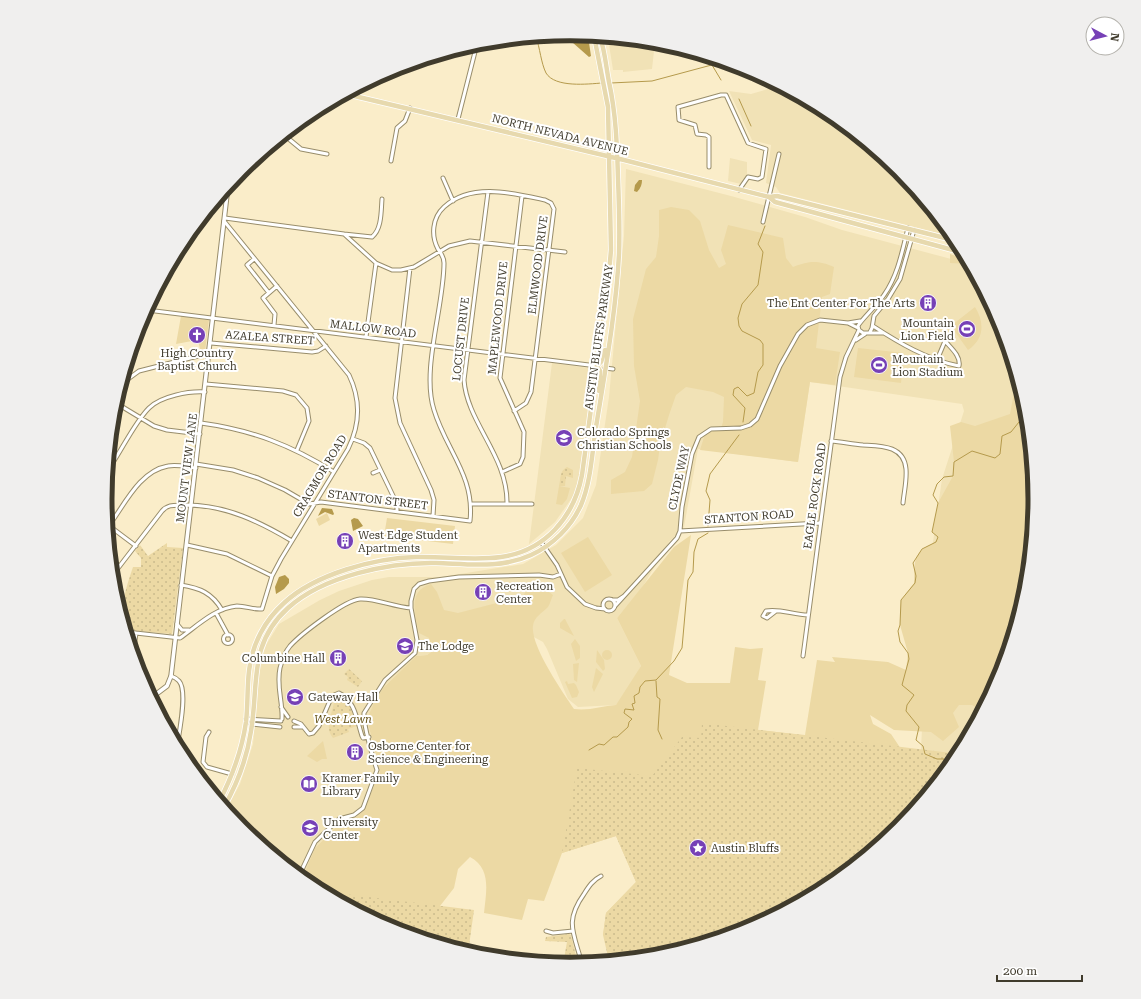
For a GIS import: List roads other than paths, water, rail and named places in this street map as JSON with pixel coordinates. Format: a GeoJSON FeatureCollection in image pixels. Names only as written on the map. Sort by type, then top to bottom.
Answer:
{"type":"FeatureCollection","features":[{"type":"Feature","properties":{"kind":"main road","name":"AUSTIN BLUFFS PARKWAY"},"geometry":{"type":"LineString","coordinates":[[222,797],[232,774],[246,721],[249,671],[258,639],[276,610],[302,589],[342,572],[377,561],[416,557],[501,557],[519,553],[541,542],[564,520],[578,494],[582,475],[610,267],[612,228],[610,156],[606,94],[596,42]]}},
{"type":"Feature","properties":{"kind":"main road","name":"AUSTIN BLUFFS PARKWAY"},"geometry":{"type":"LineString","coordinates":[[226,802],[243,764],[253,722],[256,669],[264,642],[282,614],[305,595],[357,574],[379,568],[417,563],[502,564],[521,559],[545,547],[569,524],[582,502],[588,478],[599,409],[619,255],[616,116],[601,42]]}},
{"type":"Feature","properties":{"kind":"main road","name":"NORTH NEVADA AVENUE"},"geometry":{"type":"LineString","coordinates":[[353,96],[610,156],[739,190],[769,197],[777,196],[947,238]]}},
{"type":"Feature","properties":{"kind":"main road","name":"NORTH NEVADA AVENUE"},"geometry":{"type":"LineString","coordinates":[[769,197],[775,202],[956,251]]}},
{"type":"Feature","properties":{"kind":"main road"},"geometry":{"type":"LineString","coordinates":[[599,409],[600,371],[597,366],[602,360],[609,337]]}},
{"type":"Feature","properties":{"kind":"street"},"geometry":{"type":"LineString","coordinates":[[458,120],[475,51]]}},
{"type":"Feature","properties":{"kind":"street"},"geometry":{"type":"LineString","coordinates":[[709,167],[709,137],[697,134],[695,125],[679,120],[678,107],[721,95],[726,95],[748,143],[766,149],[762,177],[758,179],[748,177],[739,190]]}},
{"type":"Feature","properties":{"kind":"street"},"geometry":{"type":"LineString","coordinates":[[391,161],[397,128],[405,121],[410,108]]}},
{"type":"Feature","properties":{"kind":"street"},"geometry":{"type":"LineString","coordinates":[[288,138],[301,149],[327,154]]}},
{"type":"Feature","properties":{"kind":"street"},"geometry":{"type":"LineString","coordinates":[[763,222],[779,154]]}},
{"type":"Feature","properties":{"kind":"street"},"geometry":{"type":"LineString","coordinates":[[443,178],[453,201]]}},
{"type":"Feature","properties":{"kind":"street","name":"ELMWOOD DRIVE"},"geometry":{"type":"LineString","coordinates":[[470,521],[471,504],[467,482],[436,416],[431,396],[430,379],[444,262],[435,242],[434,224],[441,210],[453,201],[477,191],[545,200],[551,203],[554,213],[529,400],[514,411]]}},
{"type":"Feature","properties":{"kind":"street","name":"LOCUST DRIVE"},"geometry":{"type":"LineString","coordinates":[[488,192],[464,376],[467,394],[502,472],[507,504]]}},
{"type":"Feature","properties":{"kind":"street","name":"MOUNT VIEW LANE"},"geometry":{"type":"LineString","coordinates":[[171,676],[210,353],[212,317],[227,196]]}},
{"type":"Feature","properties":{"kind":"street","name":"MAPLEWOOD DRIVE"},"geometry":{"type":"LineString","coordinates":[[502,472],[517,466],[523,457],[525,435],[501,382],[501,354],[522,196]]}},
{"type":"Feature","properties":{"kind":"street"},"geometry":{"type":"LineString","coordinates":[[224,220],[372,237],[376,234],[379,226],[382,199]]}},
{"type":"Feature","properties":{"kind":"street","name":"CRAGMOR ROAD"},"geometry":{"type":"LineString","coordinates":[[222,610],[244,606],[262,609],[272,576],[353,439],[358,415],[356,394],[349,375],[224,220]]}},
{"type":"Feature","properties":{"kind":"street"},"geometry":{"type":"LineString","coordinates":[[848,323],[860,322],[864,319],[889,287],[899,264],[908,228]]}},
{"type":"Feature","properties":{"kind":"street"},"geometry":{"type":"LineString","coordinates":[[883,333],[870,332],[874,316],[888,299],[900,279],[914,230]]}},
{"type":"Feature","properties":{"kind":"street"},"geometry":{"type":"LineString","coordinates":[[344,234],[376,263],[392,270],[410,268],[460,242],[482,242],[564,252]]}},
{"type":"Feature","properties":{"kind":"street"},"geometry":{"type":"LineString","coordinates":[[254,259],[247,265],[269,293]]}},
{"type":"Feature","properties":{"kind":"street"},"geometry":{"type":"LineString","coordinates":[[366,337],[376,263]]}},
{"type":"Feature","properties":{"kind":"street"},"geometry":{"type":"LineString","coordinates":[[410,268],[400,341],[395,390],[396,405],[404,432],[431,490],[434,505],[433,516]]}},
{"type":"Feature","properties":{"kind":"street"},"geometry":{"type":"LineString","coordinates":[[274,325],[275,314],[264,298],[277,286]]}},
{"type":"Feature","properties":{"kind":"street","name":"MALLOW ROAD"},"geometry":{"type":"LineString","coordinates":[[153,311],[597,366]]}},
{"type":"Feature","properties":{"kind":"street"},"geometry":{"type":"LineString","coordinates":[[864,319],[868,320],[883,333],[937,360],[959,366],[960,362],[959,358],[945,341],[937,360]]}},
{"type":"Feature","properties":{"kind":"street","name":"CLYDE WAY"},"geometry":{"type":"LineString","coordinates":[[615,606],[673,544],[680,531],[682,503],[692,454],[699,437],[711,429],[741,428],[750,426],[757,419],[775,375],[798,334],[805,326],[817,320],[848,323]]}},
{"type":"Feature","properties":{"kind":"street","name":"EAGLE ROCK ROAD"},"geometry":{"type":"LineString","coordinates":[[803,656],[819,523],[841,371],[854,342],[860,322]]}},
{"type":"Feature","properties":{"kind":"street"},"geometry":{"type":"LineString","coordinates":[[848,323],[865,334]]}},
{"type":"Feature","properties":{"kind":"street","name":"EAGLE ROCK ROAD"},"geometry":{"type":"LineString","coordinates":[[854,342],[870,332]]}},
{"type":"Feature","properties":{"kind":"street","name":"AZALEA STREET"},"geometry":{"type":"LineString","coordinates":[[211,343],[312,352],[318,351],[326,346]]}},
{"type":"Feature","properties":{"kind":"street"},"geometry":{"type":"LineString","coordinates":[[129,378],[139,371],[210,353]]}},
{"type":"Feature","properties":{"kind":"street"},"geometry":{"type":"LineString","coordinates":[[605,368],[612,369]]}},
{"type":"Feature","properties":{"kind":"street"},"geometry":{"type":"LineString","coordinates":[[206,384],[283,391],[296,395],[305,404],[309,421],[297,450]]}},
{"type":"Feature","properties":{"kind":"street"},"geometry":{"type":"LineString","coordinates":[[114,461],[149,408],[162,400],[194,392],[205,392]]}},
{"type":"Feature","properties":{"kind":"street"},"geometry":{"type":"LineString","coordinates":[[122,406],[141,419],[162,429],[200,434]]}},
{"type":"Feature","properties":{"kind":"street"},"geometry":{"type":"LineString","coordinates":[[201,423],[249,432],[297,450],[334,472]]}},
{"type":"Feature","properties":{"kind":"street"},"geometry":{"type":"LineString","coordinates":[[353,439],[368,445],[397,504],[397,511]]}},
{"type":"Feature","properties":{"kind":"street"},"geometry":{"type":"LineString","coordinates":[[832,441],[882,446],[891,448],[899,454],[904,460],[906,469],[903,503]]}},
{"type":"Feature","properties":{"kind":"street","name":"STANTON STREET"},"geometry":{"type":"LineString","coordinates":[[113,520],[141,482],[153,471],[169,466],[196,466],[249,475],[274,485],[309,504],[315,503],[397,511],[470,521]]}},
{"type":"Feature","properties":{"kind":"street"},"geometry":{"type":"LineString","coordinates":[[373,473],[380,470]]}},
{"type":"Feature","properties":{"kind":"street"},"geometry":{"type":"LineString","coordinates":[[471,504],[532,504]]}},
{"type":"Feature","properties":{"kind":"street"},"geometry":{"type":"LineString","coordinates":[[118,569],[165,508],[172,505],[191,505],[212,508],[242,516],[264,525],[292,541]]}},
{"type":"Feature","properties":{"kind":"street","name":"STANTON ROAD"},"geometry":{"type":"LineString","coordinates":[[680,531],[819,523]]}},
{"type":"Feature","properties":{"kind":"street"},"geometry":{"type":"LineString","coordinates":[[113,530],[136,546]]}},
{"type":"Feature","properties":{"kind":"street"},"geometry":{"type":"LineString","coordinates":[[541,542],[568,587],[579,599],[587,605],[611,611],[615,606],[613,600]]}},
{"type":"Feature","properties":{"kind":"street"},"geometry":{"type":"LineString","coordinates":[[187,545],[227,554],[272,576]]}},
{"type":"Feature","properties":{"kind":"street"},"geometry":{"type":"LineString","coordinates":[[302,871],[315,842],[339,819],[354,815],[363,808],[377,770],[371,755],[369,737],[364,719],[366,709],[385,680],[409,660],[416,648],[417,635],[411,608],[414,589],[419,584],[425,582],[463,577],[539,575],[553,577],[561,574]]}},
{"type":"Feature","properties":{"kind":"street"},"geometry":{"type":"LineString","coordinates":[[132,633],[180,638],[189,630],[222,610],[207,592],[182,585]]}},
{"type":"Feature","properties":{"kind":"street","name":"CLYDE WAY"},"geometry":{"type":"LineString","coordinates":[[594,607],[604,603],[607,599],[613,600],[624,596]]}},
{"type":"Feature","properties":{"kind":"street"},"geometry":{"type":"LineString","coordinates":[[253,722],[281,720],[278,680],[281,664],[287,651],[294,642],[339,607],[353,600],[363,599],[393,606],[411,608]]}},
{"type":"Feature","properties":{"kind":"street"},"geometry":{"type":"LineString","coordinates":[[604,603],[605,609]]}},
{"type":"Feature","properties":{"kind":"street"},"geometry":{"type":"LineString","coordinates":[[776,611],[808,615]]}},
{"type":"Feature","properties":{"kind":"street"},"geometry":{"type":"LineString","coordinates":[[216,613],[228,635]]}},
{"type":"Feature","properties":{"kind":"street"},"geometry":{"type":"LineString","coordinates":[[177,624],[182,630],[189,630]]}},
{"type":"Feature","properties":{"kind":"street"},"geometry":{"type":"LineString","coordinates":[[135,644],[136,634]]}},
{"type":"Feature","properties":{"kind":"street"},"geometry":{"type":"LineString","coordinates":[[156,695],[167,686],[171,676],[180,681],[182,687],[182,712],[178,737]]}},
{"type":"Feature","properties":{"kind":"street"},"geometry":{"type":"LineString","coordinates":[[294,722],[301,724],[309,734],[313,733],[318,726],[332,696],[339,693],[352,705],[362,736],[364,738],[369,737]]}},
{"type":"Feature","properties":{"kind":"street"},"geometry":{"type":"LineString","coordinates":[[281,707],[288,717]]}},
{"type":"Feature","properties":{"kind":"street"},"geometry":{"type":"LineString","coordinates":[[246,721],[280,727]]}},
{"type":"Feature","properties":{"kind":"street"},"geometry":{"type":"LineString","coordinates":[[294,727],[303,727]]}},
{"type":"Feature","properties":{"kind":"street"},"geometry":{"type":"LineString","coordinates":[[209,732],[206,737],[203,762],[207,767],[232,774]]}},
{"type":"Feature","properties":{"kind":"street"},"geometry":{"type":"LineString","coordinates":[[580,958],[573,931],[572,917],[577,904],[593,881],[601,876]]}},
{"type":"Feature","properties":{"kind":"street"},"geometry":{"type":"LineString","coordinates":[[546,931],[553,933],[573,931]]}},
{"type":"Feature","properties":{"kind":"waterway"},"geometry":{"type":"LineString","coordinates":[[537,42],[544,69],[550,78],[572,84],[602,83]]}},
{"type":"Feature","properties":{"kind":"waterway"},"geometry":{"type":"LineString","coordinates":[[611,83],[652,81],[715,64]]}},
{"type":"Feature","properties":{"kind":"waterway"},"geometry":{"type":"LineString","coordinates":[[712,65],[721,80]]}},
{"type":"Feature","properties":{"kind":"waterway"},"geometry":{"type":"LineString","coordinates":[[739,99],[751,126]]}},
{"type":"Feature","properties":{"kind":"waterway"},"geometry":{"type":"LineString","coordinates":[[743,422],[745,408],[733,395],[734,389],[738,387],[747,396],[754,393],[758,372],[763,365],[763,344],[760,340],[742,331],[739,326],[738,318],[742,304],[758,285],[763,252],[758,244],[765,226]]}},
{"type":"Feature","properties":{"kind":"waterway"},"geometry":{"type":"LineString","coordinates":[[945,763],[944,759],[937,759],[925,754],[923,746],[916,740],[919,727],[906,711],[907,705],[914,695],[902,685],[909,659],[908,653],[900,642],[898,631],[900,625],[901,600],[915,583],[916,576],[913,563],[922,549],[936,542],[938,537],[932,532],[938,503],[933,495],[937,484],[944,477],[953,476],[954,462],[972,451],[995,458],[1000,454],[1002,436],[1011,432],[1021,419]]}},
{"type":"Feature","properties":{"kind":"waterway"},"geometry":{"type":"LineString","coordinates":[[708,526],[710,500],[706,491],[710,474],[739,435]]}},
{"type":"Feature","properties":{"kind":"waterway"},"geometry":{"type":"LineString","coordinates":[[589,750],[599,744],[604,745],[613,737],[617,737],[628,727],[629,722],[632,719],[624,713],[625,709],[634,710],[632,704],[635,703],[634,696],[639,693],[640,687],[645,681],[656,680],[674,661],[682,648],[688,580],[693,572],[694,552],[698,539],[708,533]]}},
{"type":"Feature","properties":{"kind":"waterway"},"geometry":{"type":"LineString","coordinates":[[656,681],[657,697],[660,699],[658,730],[662,739]]}},
{"type":"Feature","properties":{"kind":"place","name":"The Ent Center For The Arts"},"geometry":{"type":"Point","coordinates":[928,303]}},
{"type":"Feature","properties":{"kind":"place","name":"Mountain Lion Field"},"geometry":{"type":"Point","coordinates":[967,329]}},
{"type":"Feature","properties":{"kind":"place","name":"High Country Baptist Church"},"geometry":{"type":"Point","coordinates":[197,335]}},
{"type":"Feature","properties":{"kind":"place","name":"Mountain Lion Stadium"},"geometry":{"type":"Point","coordinates":[879,365]}},
{"type":"Feature","properties":{"kind":"place","name":"Colorado Springs Christian Schools"},"geometry":{"type":"Point","coordinates":[564,438]}},
{"type":"Feature","properties":{"kind":"place","name":"West Edge Student Apartments"},"geometry":{"type":"Point","coordinates":[345,541]}},
{"type":"Feature","properties":{"kind":"place","name":"Recreation Center"},"geometry":{"type":"Point","coordinates":[483,592]}},
{"type":"Feature","properties":{"kind":"place","name":"The Lodge"},"geometry":{"type":"Point","coordinates":[405,646]}},
{"type":"Feature","properties":{"kind":"place","name":"Columbine Hall"},"geometry":{"type":"Point","coordinates":[338,658]}},
{"type":"Feature","properties":{"kind":"place","name":"Gateway Hall"},"geometry":{"type":"Point","coordinates":[295,697]}},
{"type":"Feature","properties":{"kind":"place","name":"Osborne Center for Science & Engineering"},"geometry":{"type":"Point","coordinates":[355,752]}},
{"type":"Feature","properties":{"kind":"place","name":"Kramer Family Library"},"geometry":{"type":"Point","coordinates":[309,784]}},
{"type":"Feature","properties":{"kind":"place","name":"University Center"},"geometry":{"type":"Point","coordinates":[310,828]}},
{"type":"Feature","properties":{"kind":"place","name":"Austin Bluffs"},"geometry":{"type":"Point","coordinates":[698,848]}},
{"type":"Feature","properties":{"kind":"park label","name":"West Lawn"},"geometry":{"type":"Point","coordinates":[343,719]}}]}
